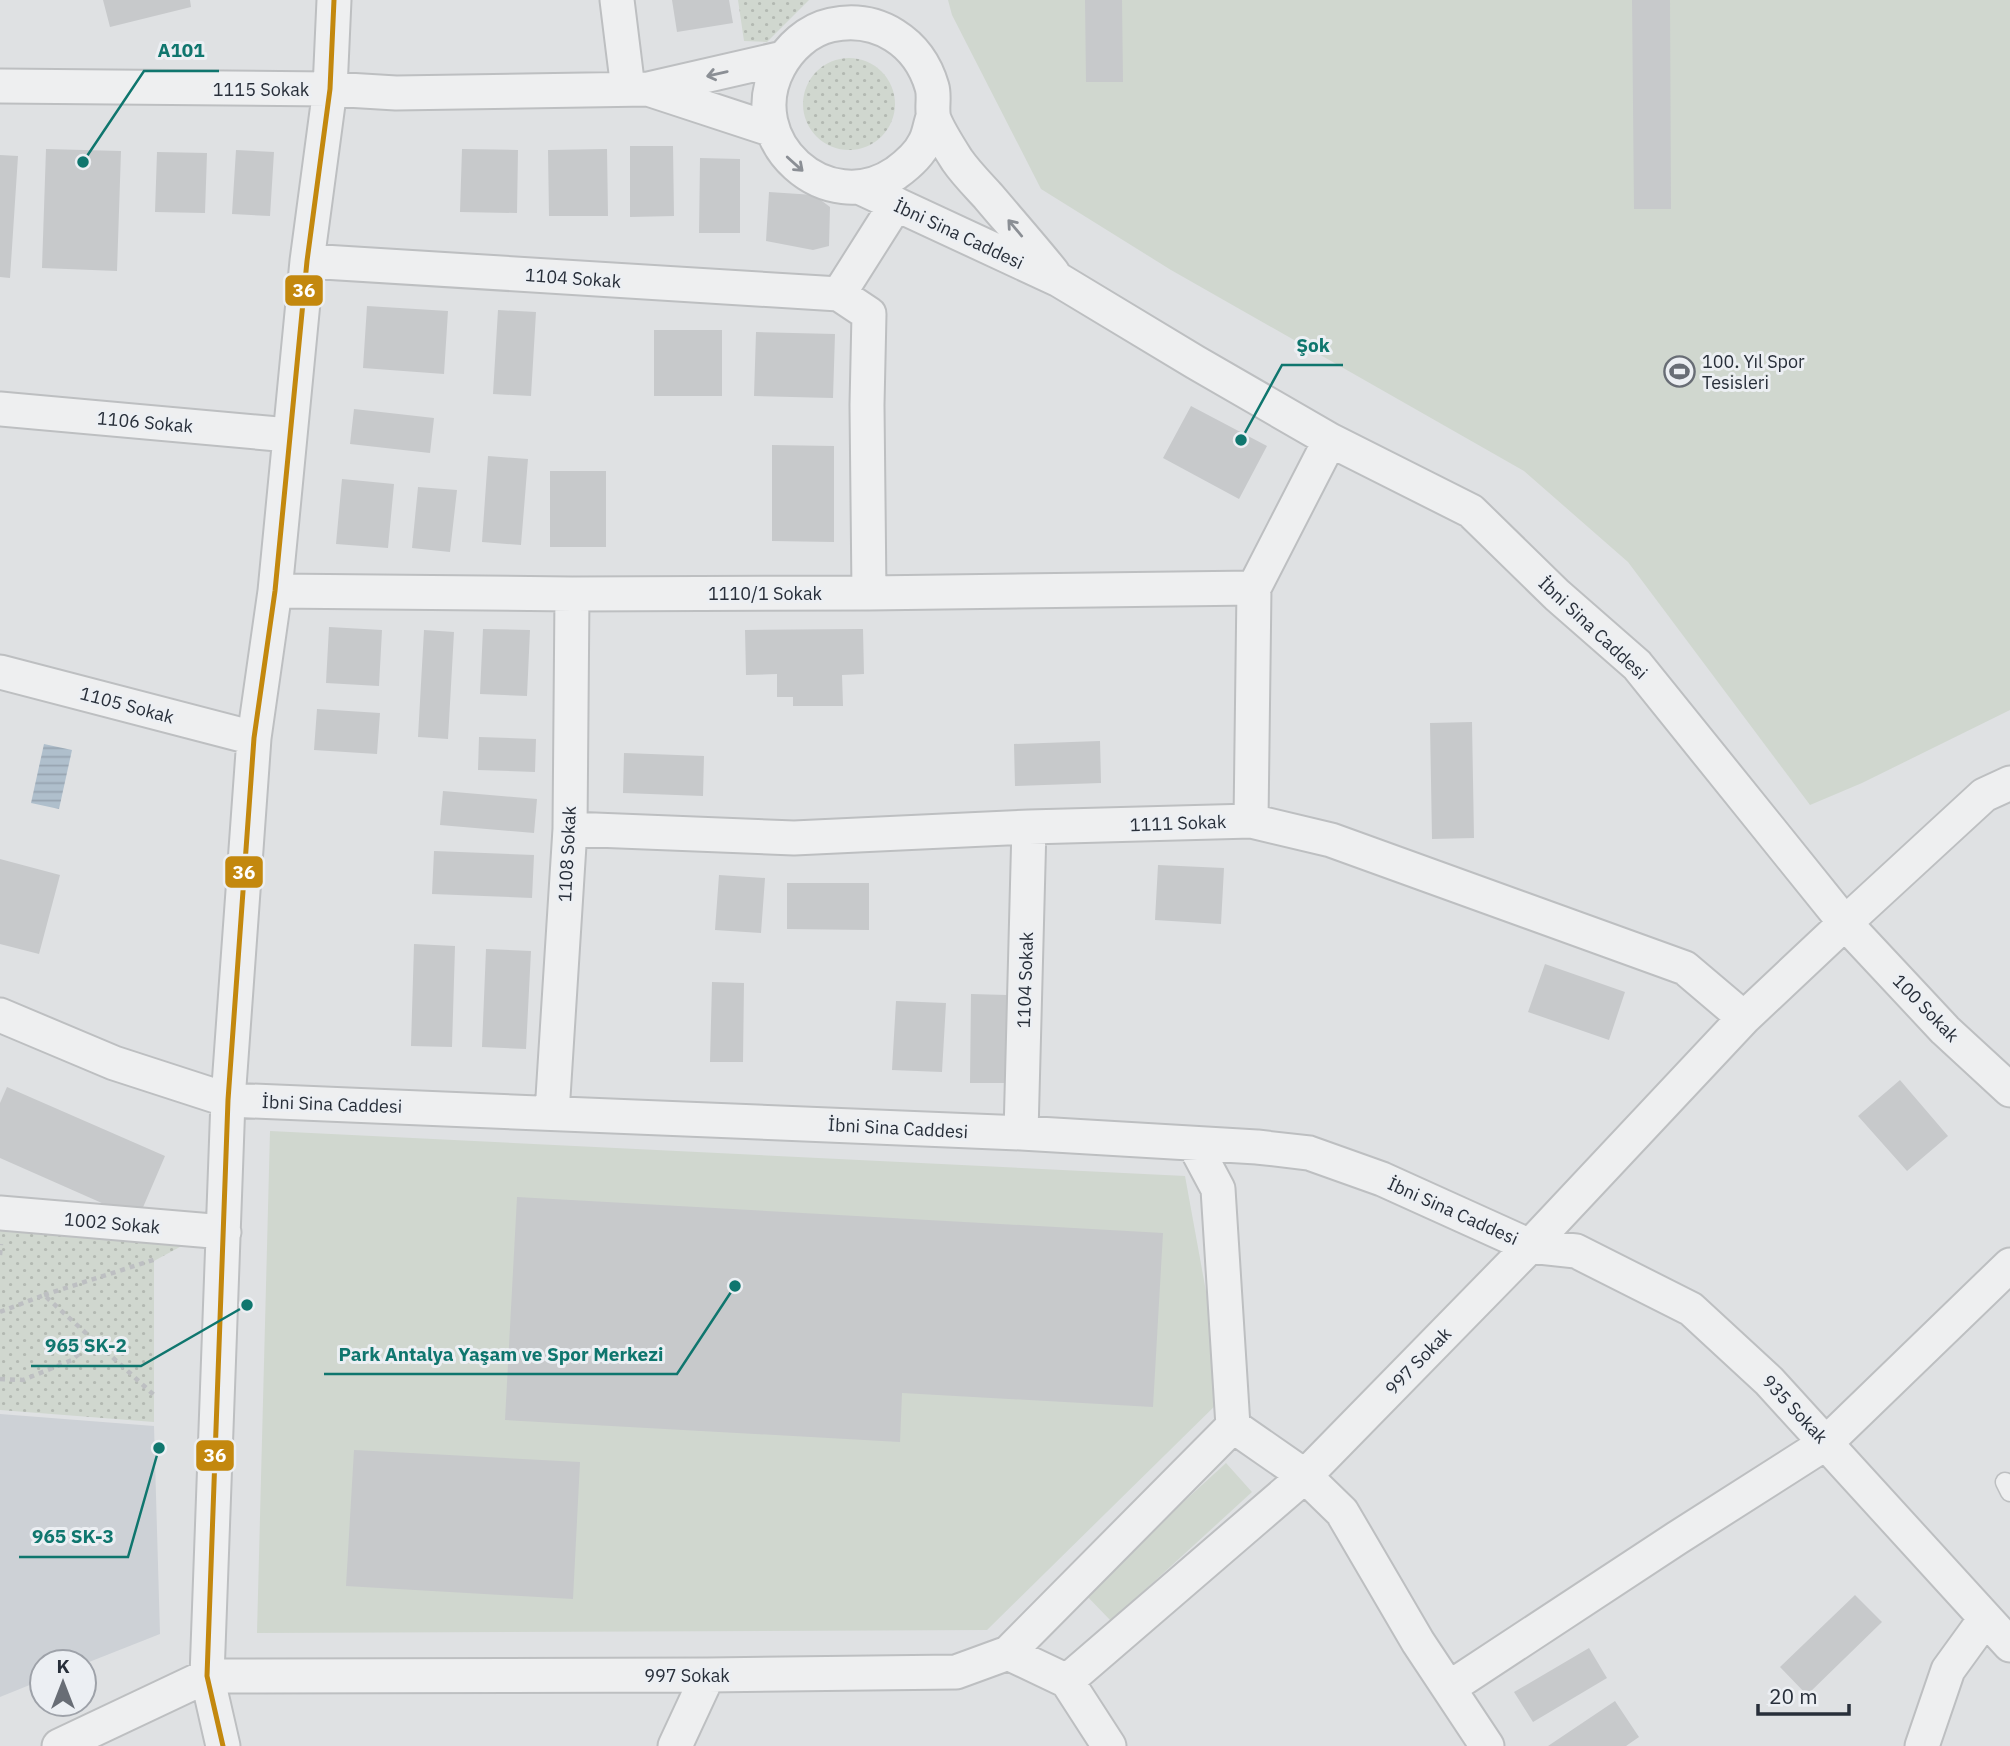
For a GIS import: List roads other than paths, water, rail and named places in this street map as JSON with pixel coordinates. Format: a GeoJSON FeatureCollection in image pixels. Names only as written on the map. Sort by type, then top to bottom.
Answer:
{"type":"FeatureCollection","features":[{"type":"Feature","properties":{"kind":"street"},"geometry":{"type":"LineString","coordinates":[[223,1746],[207,1676],[229,1100],[254,738],[275,591],[307,261],[330,89],[334,0]]}},
{"type":"Feature","properties":{"kind":"street"},"geometry":{"type":"LineString","coordinates":[[617,0],[638,89]]}},
{"type":"Feature","properties":{"kind":"street","name":"İbni Sina Caddesi"},"geometry":{"type":"LineString","coordinates":[[879,0],[897,37]]}},
{"type":"Feature","properties":{"kind":"street","name":"İbni Sina Caddesi"},"geometry":{"type":"LineString","coordinates":[[837,12],[897,37],[906,43],[923,64],[933,90],[933,117],[925,143],[908,164],[886,180],[859,187],[832,185],[807,174],[787,156],[772,130],[768,106],[772,80],[783,58],[804,37],[829,25],[837,12]]}},
{"type":"Feature","properties":{"kind":"street","name":"1115 Sokak"},"geometry":{"type":"LineString","coordinates":[[0,86],[330,89],[396,93],[638,89],[783,58]]}},
{"type":"Feature","properties":{"kind":"street","name":"1115 Sokak"},"geometry":{"type":"LineString","coordinates":[[638,89],[772,130]]}},
{"type":"Feature","properties":{"kind":"street","name":"İbni Sina Caddesi"},"geometry":{"type":"LineString","coordinates":[[933,117],[957,160],[1059,280]]}},
{"type":"Feature","properties":{"kind":"street","name":"İbni Sina Caddesi"},"geometry":{"type":"LineString","coordinates":[[0,1015],[114,1063],[229,1100],[1021,1133],[1257,1147],[1309,1153],[1381,1179],[1530,1246],[1744,1018],[1845,923],[1637,666],[1557,595],[1471,511],[1330,440],[1059,280],[859,187]]}},
{"type":"Feature","properties":{"kind":"street"},"geometry":{"type":"LineString","coordinates":[[869,593],[869,314],[839,294],[896,204]]}},
{"type":"Feature","properties":{"kind":"street","name":"1104 Sokak"},"geometry":{"type":"LineString","coordinates":[[307,261],[839,294]]}},
{"type":"Feature","properties":{"kind":"street","name":"1106 Sokak"},"geometry":{"type":"LineString","coordinates":[[0,410],[289,435]]}},
{"type":"Feature","properties":{"kind":"street"},"geometry":{"type":"LineString","coordinates":[[1251,821],[1254,588],[1330,440]]}},
{"type":"Feature","properties":{"kind":"street","name":"1110/1 Sokak"},"geometry":{"type":"LineString","coordinates":[[275,591],[572,594],[1254,588]]}},
{"type":"Feature","properties":{"kind":"street","name":"1108 Sokak"},"geometry":{"type":"LineString","coordinates":[[552,1113],[570,829],[572,594]]}},
{"type":"Feature","properties":{"kind":"street","name":"1105 Sokak"},"geometry":{"type":"LineString","coordinates":[[0,671],[254,738]]}},
{"type":"Feature","properties":{"kind":"street"},"geometry":{"type":"LineString","coordinates":[[1845,923],[1984,795],[2010,783]]}},
{"type":"Feature","properties":{"kind":"street","name":"1111 Sokak"},"geometry":{"type":"LineString","coordinates":[[570,829],[794,838],[1029,827],[1251,821],[1331,840],[1685,968],[1744,1018]]}},
{"type":"Feature","properties":{"kind":"street","name":"1104 Sokak"},"geometry":{"type":"LineString","coordinates":[[1021,1133],[1029,827]]}},
{"type":"Feature","properties":{"kind":"street","name":"100 Sokak"},"geometry":{"type":"LineString","coordinates":[[1845,923],[1945,1030],[2010,1090]]}},
{"type":"Feature","properties":{"kind":"street"},"geometry":{"type":"LineString","coordinates":[[1194,1144],[1218,1189],[1233,1426],[1305,1476],[1342,1512],[1418,1642],[1487,1746]]}},
{"type":"Feature","properties":{"kind":"street","name":"1002 Sokak"},"geometry":{"type":"LineString","coordinates":[[0,1213],[224,1232]]}},
{"type":"Feature","properties":{"kind":"street","name":"935 Sokak"},"geometry":{"type":"LineString","coordinates":[[1530,1246],[1576,1251],[1691,1309],[1769,1381],[2010,1645]]}},
{"type":"Feature","properties":{"kind":"street","name":"997 Sokak"},"geometry":{"type":"LineString","coordinates":[[1067,1681],[1305,1476],[1530,1246]]}},
{"type":"Feature","properties":{"kind":"street"},"geometry":{"type":"LineString","coordinates":[[1448,1688],[1826,1443],[2010,1265]]}},
{"type":"Feature","properties":{"kind":"street","name":"997 Sokak"},"geometry":{"type":"LineString","coordinates":[[59,1746],[207,1676],[956,1672],[1008,1653],[1233,1426]]}},
{"type":"Feature","properties":{"kind":"street"},"geometry":{"type":"LineString","coordinates":[[1922,1746],[1948,1670],[1985,1619]]}},
{"type":"Feature","properties":{"kind":"street"},"geometry":{"type":"LineString","coordinates":[[1008,1653],[1067,1681],[1109,1746]]}},
{"type":"Feature","properties":{"kind":"street"},"geometry":{"type":"LineString","coordinates":[[675,1746],[708,1675]]}},
{"type":"Feature","properties":{"kind":"water"},"geometry":{"type":"Polygon","coordinates":[[[44,744],[72,750],[59,809],[31,803],[44,744]]]}},
{"type":"Feature","properties":{"kind":"place","name":"A101"},"geometry":{"type":"Point","coordinates":[83,162]}},
{"type":"Feature","properties":{"kind":"place","name":"100. Yıl Spor Tesisleri"},"geometry":{"type":"Point","coordinates":[1679,371]}},
{"type":"Feature","properties":{"kind":"place","name":"Şok"},"geometry":{"type":"Point","coordinates":[1241,440]}},
{"type":"Feature","properties":{"kind":"place","name":"Park Antalya Yaşam ve Spor Merkezi"},"geometry":{"type":"Point","coordinates":[735,1286]}},
{"type":"Feature","properties":{"kind":"place","name":"965 SK-2"},"geometry":{"type":"Point","coordinates":[247,1305]}},
{"type":"Feature","properties":{"kind":"place","name":"965 SK-3"},"geometry":{"type":"Point","coordinates":[159,1448]}}]}
